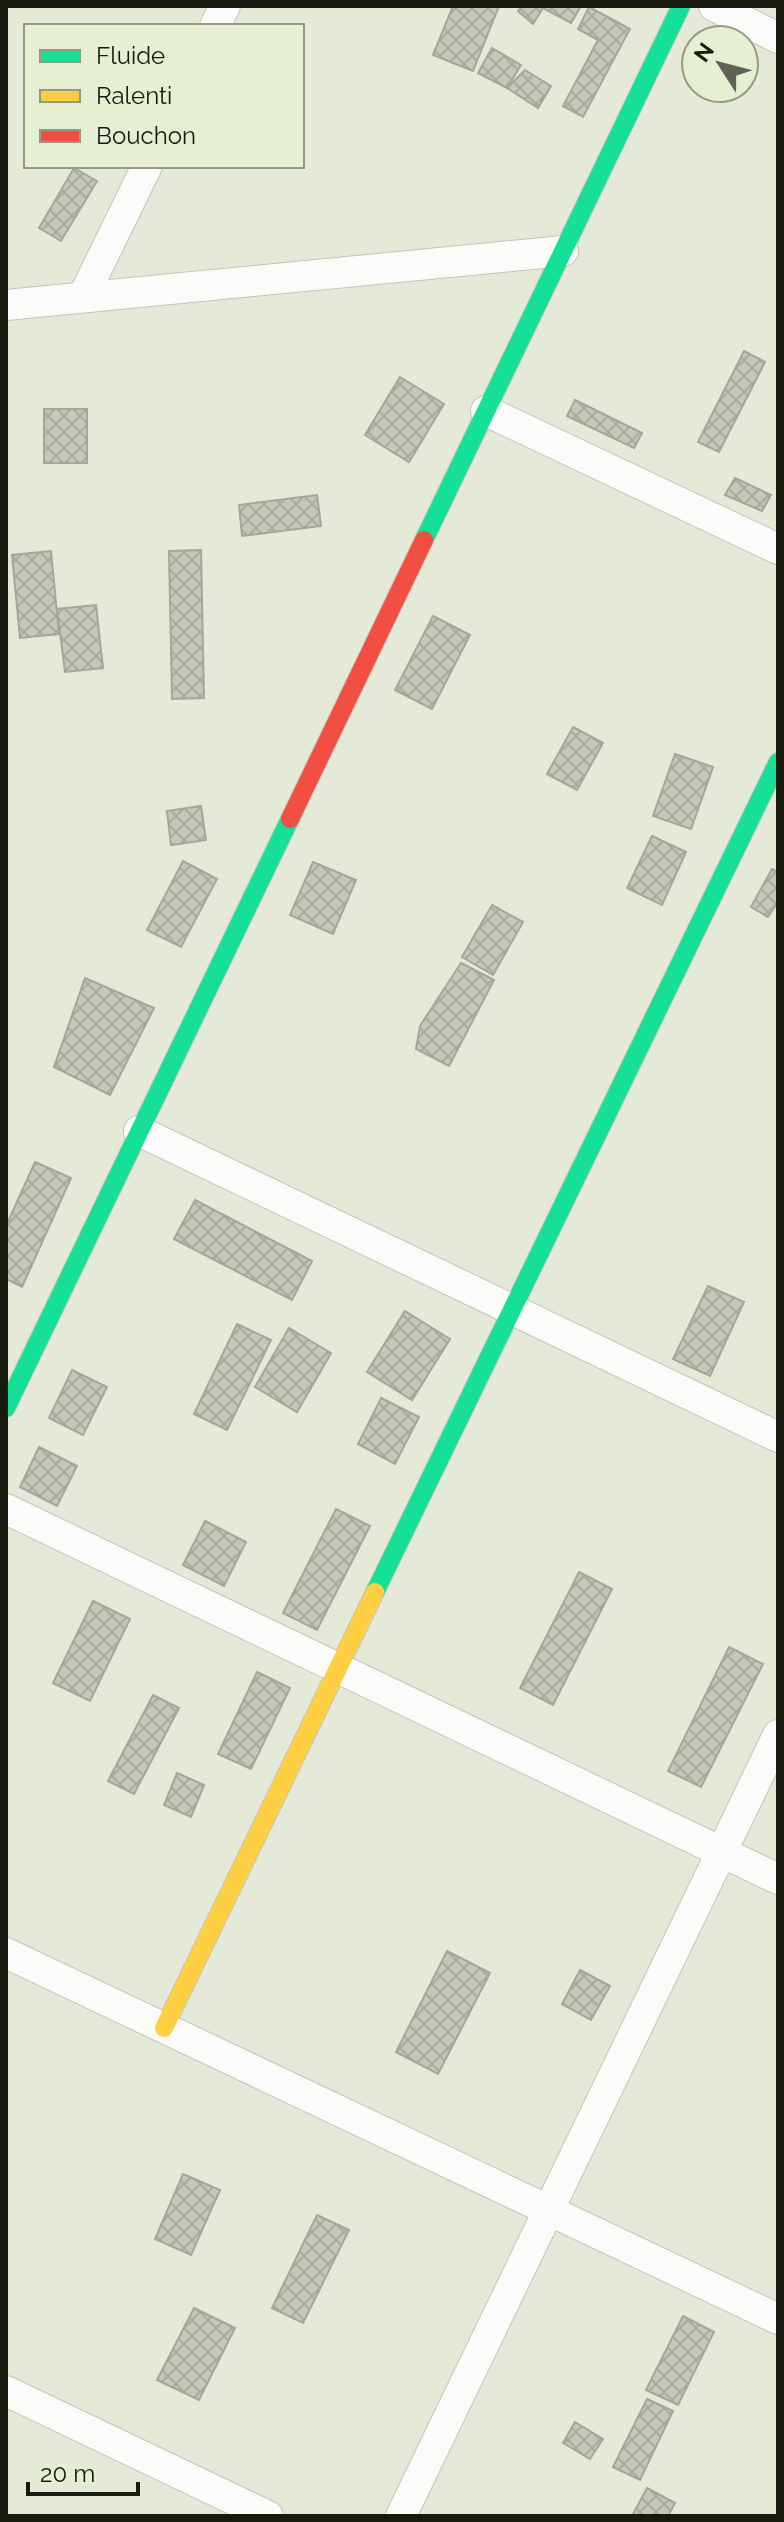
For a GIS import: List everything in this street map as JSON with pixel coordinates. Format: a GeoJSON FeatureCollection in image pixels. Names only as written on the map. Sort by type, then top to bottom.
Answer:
{"type":"FeatureCollection","features":[{"type":"Feature","properties":{"kind":"street"},"geometry":{"type":"LineString","coordinates":[[216,24],[225,6]]}},
{"type":"Feature","properties":{"kind":"street"},"geometry":{"type":"LineString","coordinates":[[6,1408],[681,6]]}},
{"type":"Feature","properties":{"kind":"street"},"geometry":{"type":"LineString","coordinates":[[714,6],[778,38]]}},
{"type":"Feature","properties":{"kind":"street"},"geometry":{"type":"LineString","coordinates":[[83,297],[146,168]]}},
{"type":"Feature","properties":{"kind":"street"},"geometry":{"type":"LineString","coordinates":[[6,305],[563,251]]}},
{"type":"Feature","properties":{"kind":"street"},"geometry":{"type":"LineString","coordinates":[[486,411],[778,549]]}},
{"type":"Feature","properties":{"kind":"street"},"geometry":{"type":"LineString","coordinates":[[164,2028],[778,762]]}},
{"type":"Feature","properties":{"kind":"street"},"geometry":{"type":"LineString","coordinates":[[139,1131],[778,1437]]}},
{"type":"Feature","properties":{"kind":"street"},"geometry":{"type":"LineString","coordinates":[[6,1509],[778,1879]]}},
{"type":"Feature","properties":{"kind":"street"},"geometry":{"type":"LineString","coordinates":[[401,2516],[778,1735]]}},
{"type":"Feature","properties":{"kind":"street"},"geometry":{"type":"LineString","coordinates":[[6,1953],[778,2319]]}},
{"type":"Feature","properties":{"kind":"street"},"geometry":{"type":"LineString","coordinates":[[6,2391],[268,2516]]}},
{"type":"Feature","properties":{"kind":"building"},"geometry":{"type":"Polygon","coordinates":[[[453,6],[499,6],[473,71],[433,55],[453,6]]]}},
{"type":"Feature","properties":{"kind":"building"},"geometry":{"type":"Polygon","coordinates":[[[522,6],[581,6],[571,23],[543,8],[533,24],[518,11],[522,6]]]}},
{"type":"Feature","properties":{"kind":"building"},"geometry":{"type":"Polygon","coordinates":[[[589,7],[630,29],[583,117],[563,106],[598,40],[578,29],[589,7]]]}},
{"type":"Feature","properties":{"kind":"building"},"geometry":{"type":"Polygon","coordinates":[[[492,48],[521,65],[507,88],[478,73],[492,48]]]}},
{"type":"Feature","properties":{"kind":"building"},"geometry":{"type":"Polygon","coordinates":[[[525,70],[551,86],[538,108],[507,88],[525,70]]]}},
{"type":"Feature","properties":{"kind":"building"},"geometry":{"type":"Polygon","coordinates":[[[74,168],[97,181],[61,241],[39,228],[74,168]]]}},
{"type":"Feature","properties":{"kind":"building"},"geometry":{"type":"Polygon","coordinates":[[[744,351],[765,362],[719,452],[698,442],[744,351]]]}},
{"type":"Feature","properties":{"kind":"building"},"geometry":{"type":"Polygon","coordinates":[[[400,377],[444,404],[409,462],[365,435],[400,377]]]}},
{"type":"Feature","properties":{"kind":"building"},"geometry":{"type":"Polygon","coordinates":[[[575,400],[642,433],[634,448],[567,416],[575,400]]]}},
{"type":"Feature","properties":{"kind":"building"},"geometry":{"type":"Polygon","coordinates":[[[44,409],[87,409],[87,463],[44,463],[44,409]]]}},
{"type":"Feature","properties":{"kind":"building"},"geometry":{"type":"Polygon","coordinates":[[[735,478],[771,495],[762,511],[725,495],[735,478]]]}},
{"type":"Feature","properties":{"kind":"building"},"geometry":{"type":"Polygon","coordinates":[[[317,495],[321,526],[242,536],[239,505],[317,495]]]}},
{"type":"Feature","properties":{"kind":"building"},"geometry":{"type":"Polygon","coordinates":[[[201,550],[204,698],[172,699],[169,551],[201,550]]]}},
{"type":"Feature","properties":{"kind":"building"},"geometry":{"type":"Polygon","coordinates":[[[51,551],[59,634],[20,638],[12,555],[51,551]]]}},
{"type":"Feature","properties":{"kind":"building"},"geometry":{"type":"Polygon","coordinates":[[[96,605],[103,668],[65,672],[57,609],[96,605]]]}},
{"type":"Feature","properties":{"kind":"building"},"geometry":{"type":"Polygon","coordinates":[[[433,616],[470,635],[432,709],[395,690],[433,616]]]}},
{"type":"Feature","properties":{"kind":"building"},"geometry":{"type":"Polygon","coordinates":[[[573,727],[603,743],[577,790],[547,774],[573,727]]]}},
{"type":"Feature","properties":{"kind":"building"},"geometry":{"type":"Polygon","coordinates":[[[675,754],[713,767],[691,829],[653,816],[675,754]]]}},
{"type":"Feature","properties":{"kind":"building"},"geometry":{"type":"Polygon","coordinates":[[[201,806],[206,840],[171,845],[167,811],[201,806]]]}},
{"type":"Feature","properties":{"kind":"building"},"geometry":{"type":"Polygon","coordinates":[[[652,836],[686,852],[662,905],[627,888],[652,836]]]}},
{"type":"Feature","properties":{"kind":"building"},"geometry":{"type":"Polygon","coordinates":[[[183,861],[217,879],[181,947],[147,930],[183,861]]]}},
{"type":"Feature","properties":{"kind":"building"},"geometry":{"type":"Polygon","coordinates":[[[313,862],[356,880],[333,934],[290,915],[313,862]]]}},
{"type":"Feature","properties":{"kind":"building"},"geometry":{"type":"Polygon","coordinates":[[[772,869],[778,872],[778,902],[768,917],[751,907],[772,869]]]}},
{"type":"Feature","properties":{"kind":"building"},"geometry":{"type":"Polygon","coordinates":[[[492,905],[523,922],[493,975],[462,957],[492,905]]]}},
{"type":"Feature","properties":{"kind":"building"},"geometry":{"type":"Polygon","coordinates":[[[461,963],[494,980],[449,1066],[416,1049],[420,1026],[461,963]]]}},
{"type":"Feature","properties":{"kind":"building"},"geometry":{"type":"Polygon","coordinates":[[[85,978],[154,1008],[110,1095],[54,1067],[85,978]]]}},
{"type":"Feature","properties":{"kind":"building"},"geometry":{"type":"Polygon","coordinates":[[[35,1162],[71,1178],[22,1287],[6,1279],[6,1226],[35,1162]]]}},
{"type":"Feature","properties":{"kind":"building"},"geometry":{"type":"Polygon","coordinates":[[[195,1200],[312,1261],[292,1300],[174,1239],[195,1200]]]}},
{"type":"Feature","properties":{"kind":"building"},"geometry":{"type":"Polygon","coordinates":[[[708,1286],[744,1302],[710,1376],[673,1359],[708,1286]]]}},
{"type":"Feature","properties":{"kind":"building"},"geometry":{"type":"Polygon","coordinates":[[[405,1311],[450,1339],[412,1400],[367,1372],[405,1311]]]}},
{"type":"Feature","properties":{"kind":"building"},"geometry":{"type":"Polygon","coordinates":[[[237,1324],[271,1340],[227,1430],[194,1414],[237,1324]]]}},
{"type":"Feature","properties":{"kind":"building"},"geometry":{"type":"Polygon","coordinates":[[[289,1328],[331,1353],[297,1412],[255,1387],[289,1328]]]}},
{"type":"Feature","properties":{"kind":"building"},"geometry":{"type":"Polygon","coordinates":[[[72,1370],[107,1387],[83,1435],[49,1418],[72,1370]]]}},
{"type":"Feature","properties":{"kind":"building"},"geometry":{"type":"Polygon","coordinates":[[[381,1398],[419,1417],[395,1464],[358,1444],[381,1398]]]}},
{"type":"Feature","properties":{"kind":"building"},"geometry":{"type":"Polygon","coordinates":[[[39,1447],[77,1466],[57,1506],[20,1487],[39,1447]]]}},
{"type":"Feature","properties":{"kind":"building"},"geometry":{"type":"Polygon","coordinates":[[[336,1509],[370,1526],[317,1630],[283,1613],[336,1509]]]}},
{"type":"Feature","properties":{"kind":"building"},"geometry":{"type":"Polygon","coordinates":[[[205,1521],[246,1542],[224,1586],[183,1565],[205,1521]]]}},
{"type":"Feature","properties":{"kind":"building"},"geometry":{"type":"Polygon","coordinates":[[[579,1572],[612,1589],[553,1705],[520,1688],[579,1572]]]}},
{"type":"Feature","properties":{"kind":"building"},"geometry":{"type":"Polygon","coordinates":[[[93,1601],[130,1619],[90,1701],[53,1683],[93,1601]]]}},
{"type":"Feature","properties":{"kind":"building"},"geometry":{"type":"Polygon","coordinates":[[[729,1647],[763,1664],[701,1787],[668,1771],[729,1647]]]}},
{"type":"Feature","properties":{"kind":"building"},"geometry":{"type":"Polygon","coordinates":[[[257,1672],[290,1688],[251,1769],[218,1754],[257,1672]]]}},
{"type":"Feature","properties":{"kind":"building"},"geometry":{"type":"Polygon","coordinates":[[[153,1695],[179,1708],[134,1794],[108,1781],[153,1695]]]}},
{"type":"Feature","properties":{"kind":"building"},"geometry":{"type":"Polygon","coordinates":[[[177,1773],[204,1785],[191,1817],[164,1805],[177,1773]]]}},
{"type":"Feature","properties":{"kind":"building"},"geometry":{"type":"Polygon","coordinates":[[[447,1951],[490,1973],[438,2074],[396,2052],[447,1951]]]}},
{"type":"Feature","properties":{"kind":"building"},"geometry":{"type":"Polygon","coordinates":[[[580,1970],[610,1986],[591,2020],[562,2004],[580,1970]]]}},
{"type":"Feature","properties":{"kind":"building"},"geometry":{"type":"Polygon","coordinates":[[[183,2174],[220,2190],[191,2255],[155,2239],[183,2174]]]}},
{"type":"Feature","properties":{"kind":"building"},"geometry":{"type":"Polygon","coordinates":[[[317,2215],[349,2230],[303,2323],[272,2308],[317,2215]]]}},
{"type":"Feature","properties":{"kind":"building"},"geometry":{"type":"Polygon","coordinates":[[[194,2308],[235,2328],[199,2400],[157,2380],[194,2308]]]}},
{"type":"Feature","properties":{"kind":"building"},"geometry":{"type":"Polygon","coordinates":[[[683,2316],[714,2332],[678,2405],[646,2390],[683,2316]]]}},
{"type":"Feature","properties":{"kind":"building"},"geometry":{"type":"Polygon","coordinates":[[[647,2399],[673,2411],[640,2480],[613,2467],[647,2399]]]}},
{"type":"Feature","properties":{"kind":"building"},"geometry":{"type":"Polygon","coordinates":[[[575,2422],[603,2439],[590,2459],[563,2443],[575,2422]]]}},
{"type":"Feature","properties":{"kind":"building"},"geometry":{"type":"Polygon","coordinates":[[[647,2488],[675,2503],[668,2516],[632,2516],[647,2488]]]}},
{"type":"Feature","properties":{"kind":"traffic: fast"},"geometry":{"type":"LineString","coordinates":[[424,540],[681,6]]}},
{"type":"Feature","properties":{"kind":"traffic: fast"},"geometry":{"type":"LineString","coordinates":[[375,1592],[778,762]]}},
{"type":"Feature","properties":{"kind":"traffic: fast"},"geometry":{"type":"LineString","coordinates":[[6,1408],[290,819]]}},
{"type":"Feature","properties":{"kind":"traffic: slow"},"geometry":{"type":"LineString","coordinates":[[164,2028],[375,1592]]}},
{"type":"Feature","properties":{"kind":"traffic: jam"},"geometry":{"type":"LineString","coordinates":[[290,819],[424,540]]}}]}
